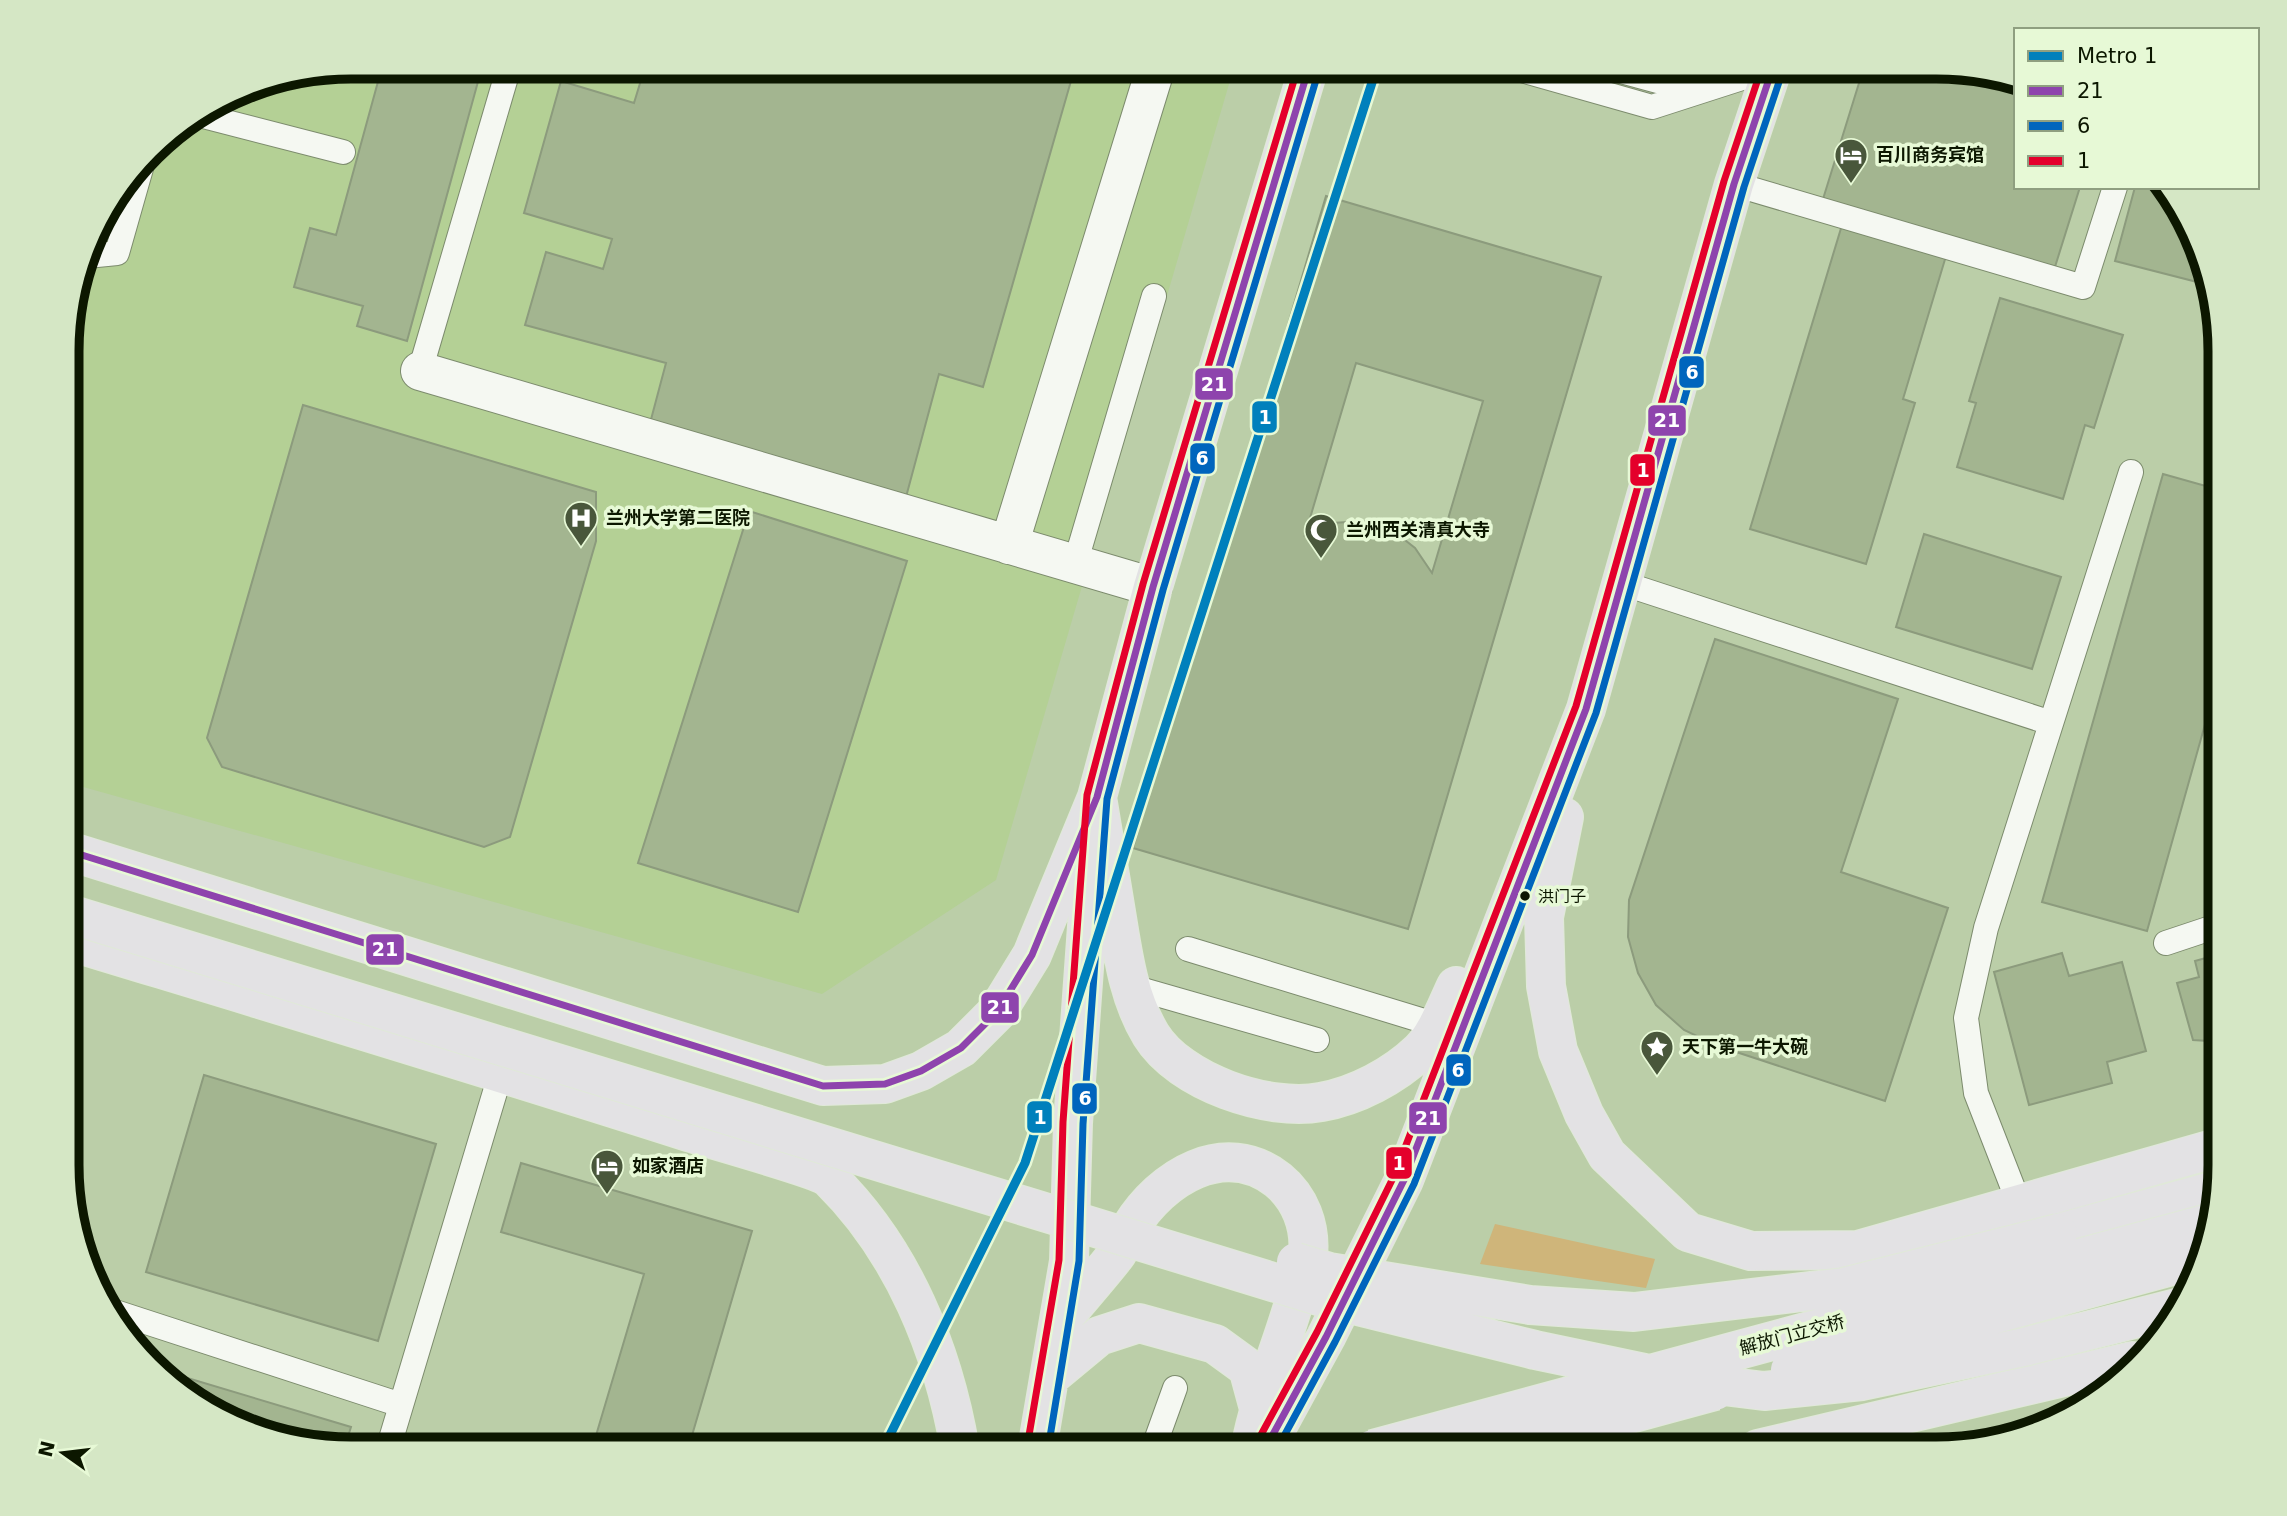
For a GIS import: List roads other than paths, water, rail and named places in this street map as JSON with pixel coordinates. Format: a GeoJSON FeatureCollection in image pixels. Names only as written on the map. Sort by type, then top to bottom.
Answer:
{"type":"FeatureCollection","features":[{"type":"Feature","properties":{"kind":"main road"},"geometry":{"type":"LineString","coordinates":[[79,854],[823,1086],[885,1084],[921,1071],[961,1048],[997,1012],[1032,955],[1097,797],[1153,587],[1306,79]]}},
{"type":"Feature","properties":{"kind":"main road"},"geometry":{"type":"LineString","coordinates":[[1762,79],[1586,709],[1544,917],[1546,986],[1558,1051],[1584,1114],[1607,1155],[1688,1232],[1751,1251],[1858,1250],[2208,1151]]}},
{"type":"Feature","properties":{"kind":"main road"},"geometry":{"type":"LineString","coordinates":[[1097,797],[1129,986],[1151,1036],[1174,1061],[1226,1089],[1286,1104],[1321,1102],[1355,1091],[1391,1074],[1422,1049],[1437,1025],[1555,782],[1586,709]]}},
{"type":"Feature","properties":{"kind":"main road"},"geometry":{"type":"LineString","coordinates":[[1272,1437],[1326,1338],[1404,1181],[1586,709]]}},
{"type":"Feature","properties":{"kind":"main road"},"geometry":{"type":"LineString","coordinates":[[1039,1437],[1052,1375],[1069,1261],[1073,1123],[1097,797]]}},
{"type":"Feature","properties":{"kind":"main road"},"geometry":{"type":"LineString","coordinates":[[79,890],[1329,1272],[1530,1306],[1634,1312],[1844,1287],[2207,1192]]}},
{"type":"Feature","properties":{"kind":"main road"},"geometry":{"type":"LineString","coordinates":[[79,917],[1322,1297],[1522,1347],[1683,1381],[1764,1391],[1862,1381],[2024,1347],[2166,1311]]}},
{"type":"Feature","properties":{"kind":"main road"},"geometry":{"type":"LineString","coordinates":[[79,944],[501,1073],[827,1177],[882,1245],[909,1287],[939,1359],[958,1437]]}},
{"type":"Feature","properties":{"kind":"main road"},"geometry":{"type":"LineString","coordinates":[[1061,1321],[1118,1253],[1131,1227],[1161,1189],[1181,1174],[1203,1166],[1227,1163],[1251,1166],[1273,1177],[1292,1191],[1304,1215],[1308,1255],[1288,1323],[1258,1405],[1252,1437]]}},
{"type":"Feature","properties":{"kind":"main road","name":"解放门立交桥"},"geometry":{"type":"LineString","coordinates":[[1417,1437],[2202,1225]]}},
{"type":"Feature","properties":{"kind":"main road","name":"解放门立交桥"},"geometry":{"type":"LineString","coordinates":[[1545,1437],[2191,1261]]}},
{"type":"Feature","properties":{"kind":"main road"},"geometry":{"type":"LineString","coordinates":[[1052,1375],[1099,1336],[1139,1323],[1215,1344],[1248,1368],[1258,1405]]}},
{"type":"Feature","properties":{"kind":"main road"},"geometry":{"type":"LineString","coordinates":[[1809,1437],[2124,1363]]}},
{"type":"Feature","properties":{"kind":"street"},"geometry":{"type":"LineString","coordinates":[[1009,545],[1152,79]]}},
{"type":"Feature","properties":{"kind":"street"},"geometry":{"type":"LineString","coordinates":[[421,371],[1153,587]]}},
{"type":"Feature","properties":{"kind":"lane"},"geometry":{"type":"LineString","coordinates":[[421,371],[505,79]]}},
{"type":"Feature","properties":{"kind":"lane"},"geometry":{"type":"LineString","coordinates":[[1556,79],[1652,107],[1731,79]]}},
{"type":"Feature","properties":{"kind":"lane"},"geometry":{"type":"LineString","coordinates":[[1651,79],[1661,82],[1682,79]]}},
{"type":"Feature","properties":{"kind":"lane"},"geometry":{"type":"LineString","coordinates":[[211,118],[343,152]]}},
{"type":"Feature","properties":{"kind":"lane"},"geometry":{"type":"LineString","coordinates":[[96,255],[117,253],[137,182]]}},
{"type":"Feature","properties":{"kind":"lane"},"geometry":{"type":"LineString","coordinates":[[1734,184],[2083,287],[2114,189]]}},
{"type":"Feature","properties":{"kind":"lane"},"geometry":{"type":"LineString","coordinates":[[1075,564],[1154,296]]}},
{"type":"Feature","properties":{"kind":"lane"},"geometry":{"type":"LineString","coordinates":[[2020,1206],[1976,1093],[1966,1018],[1986,928],[2131,472]]}},
{"type":"Feature","properties":{"kind":"lane"},"geometry":{"type":"LineString","coordinates":[[1622,583],[2051,723]]}},
{"type":"Feature","properties":{"kind":"lane"},"geometry":{"type":"LineString","coordinates":[[2166,943],[2208,929]]}},
{"type":"Feature","properties":{"kind":"lane"},"geometry":{"type":"LineString","coordinates":[[1188,949],[1437,1025]]}},
{"type":"Feature","properties":{"kind":"lane"},"geometry":{"type":"LineString","coordinates":[[1129,986],[1317,1040]]}},
{"type":"Feature","properties":{"kind":"lane"},"geometry":{"type":"LineString","coordinates":[[392,1437],[501,1073]]}},
{"type":"Feature","properties":{"kind":"lane"},"geometry":{"type":"LineString","coordinates":[[124,1315],[401,1405]]}},
{"type":"Feature","properties":{"kind":"lane"},"geometry":{"type":"LineString","coordinates":[[1157,1437],[1175,1388]]}},
{"type":"Feature","properties":{"kind":"metro line","name":"1"},"geometry":{"type":"LineString","coordinates":[[889,1437],[1025,1163],[1373,79]]}},
{"type":"Feature","properties":{"kind":"place","name":"百川商务宾馆"},"geometry":{"type":"Point","coordinates":[1851,185]}},
{"type":"Feature","properties":{"kind":"place","name":"兰州大学第二医院"},"geometry":{"type":"Point","coordinates":[581,548]}},
{"type":"Feature","properties":{"kind":"place","name":"兰州西关清真大寺"},"geometry":{"type":"Point","coordinates":[1321,560]}},
{"type":"Feature","properties":{"kind":"place","name":"洪门子"},"geometry":{"type":"Point","coordinates":[1525,896]}},
{"type":"Feature","properties":{"kind":"place","name":"天下第一牛大碗"},"geometry":{"type":"Point","coordinates":[1657,1077]}},
{"type":"Feature","properties":{"kind":"place","name":"如家酒店"},"geometry":{"type":"Point","coordinates":[607,1196]}}]}
